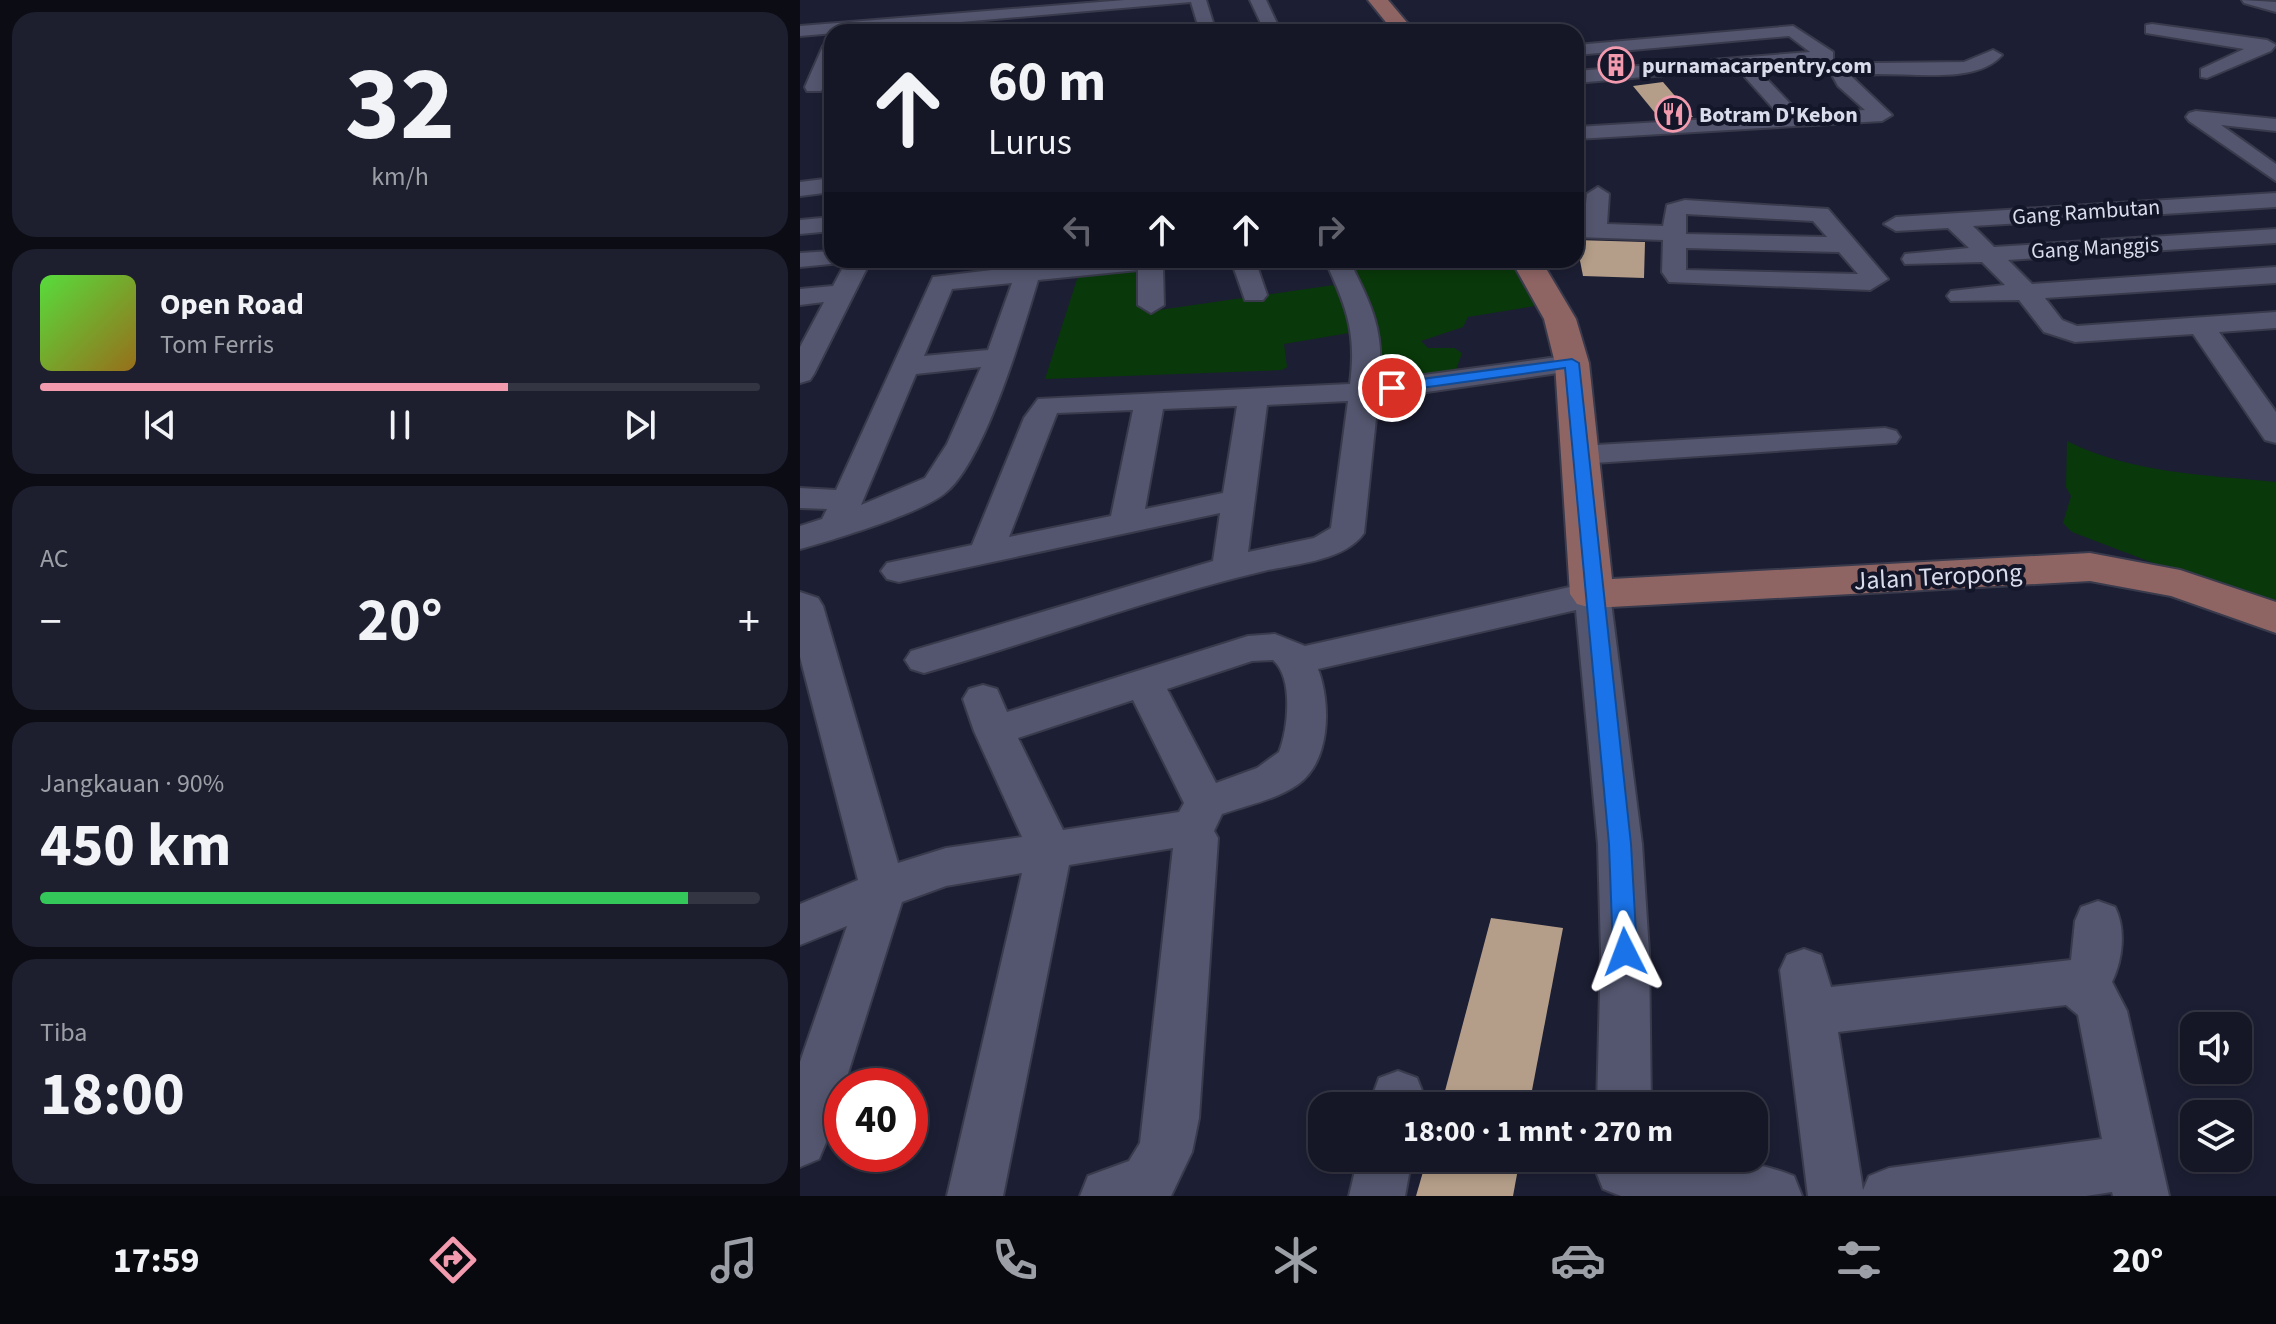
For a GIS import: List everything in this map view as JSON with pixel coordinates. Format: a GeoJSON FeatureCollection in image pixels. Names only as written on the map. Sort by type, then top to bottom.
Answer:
{"type":"FeatureCollection","features":[{"type":"Feature","properties":{"kind":"main road"},"geometry":{"type":"LineString","coordinates":[[1378,0],[1398,24]]}},
{"type":"Feature","properties":{"kind":"main road"},"geometry":{"type":"LineString","coordinates":[[1531,268],[1560,319],[1572,363],[1593,602]]}},
{"type":"Feature","properties":{"kind":"main road","name":"Jalan Teropong"},"geometry":{"type":"LineString","coordinates":[[1593,602],[2090,567],[2180,584],[2276,618]]}},
{"type":"Feature","properties":{"kind":"street"},"geometry":{"type":"LineString","coordinates":[[901,24],[910,0]]}},
{"type":"Feature","properties":{"kind":"street"},"geometry":{"type":"LineString","coordinates":[[961,24],[966,0]]}},
{"type":"Feature","properties":{"kind":"street"},"geometry":{"type":"LineString","coordinates":[[964,24],[1025,6],[1085,9],[1141,7],[1184,0]]}},
{"type":"Feature","properties":{"kind":"street"},"geometry":{"type":"LineString","coordinates":[[1198,0],[1206,24]]}},
{"type":"Feature","properties":{"kind":"street"},"geometry":{"type":"LineString","coordinates":[[1258,0],[1269,24]]}},
{"type":"Feature","properties":{"kind":"street"},"geometry":{"type":"LineString","coordinates":[[2250,0],[2276,7]]}},
{"type":"Feature","properties":{"kind":"street"},"geometry":{"type":"LineString","coordinates":[[800,31],[824,27]]}},
{"type":"Feature","properties":{"kind":"street"},"geometry":{"type":"LineString","coordinates":[[1584,49],[1824,28]]}},
{"type":"Feature","properties":{"kind":"street"},"geometry":{"type":"LineString","coordinates":[[2152,29],[2270,44]]}},
{"type":"Feature","properties":{"kind":"street"},"geometry":{"type":"LineString","coordinates":[[1584,76],[1695,66],[1757,68],[1827,57],[1793,31]]}},
{"type":"Feature","properties":{"kind":"street"},"geometry":{"type":"LineString","coordinates":[[1729,37],[1757,68],[1796,121]]}},
{"type":"Feature","properties":{"kind":"street"},"geometry":{"type":"LineString","coordinates":[[1670,43],[1695,66]]}},
{"type":"Feature","properties":{"kind":"street"},"geometry":{"type":"LineString","coordinates":[[2207,73],[2270,44]]}},
{"type":"Feature","properties":{"kind":"street"},"geometry":{"type":"LineString","coordinates":[[1584,133],[1882,115],[1845,82],[1840,73],[1848,70],[1950,67],[1973,64],[1993,55]]}},
{"type":"Feature","properties":{"kind":"street"},"geometry":{"type":"LineString","coordinates":[[814,87],[824,64]]}},
{"type":"Feature","properties":{"kind":"street"},"geometry":{"type":"LineString","coordinates":[[2275,172],[2196,117],[2276,125]]}},
{"type":"Feature","properties":{"kind":"street"},"geometry":{"type":"LineString","coordinates":[[2228,141],[2276,147]]}},
{"type":"Feature","properties":{"kind":"street"},"geometry":{"type":"LineString","coordinates":[[800,189],[824,186]]}},
{"type":"Feature","properties":{"kind":"street"},"geometry":{"type":"LineString","coordinates":[[1598,194],[1586,230],[1844,245]]}},
{"type":"Feature","properties":{"kind":"street"},"geometry":{"type":"LineString","coordinates":[[800,197],[824,195]]}},
{"type":"Feature","properties":{"kind":"street","name":"Gang Rambutan"},"geometry":{"type":"LineString","coordinates":[[1896,224],[2276,200]]}},
{"type":"Feature","properties":{"kind":"street"},"geometry":{"type":"LineString","coordinates":[[1685,207],[1808,212],[1824,217],[1875,279],[1870,282],[1685,279],[1674,272],[1675,237],[1675,210],[1685,207]]}},
{"type":"Feature","properties":{"kind":"street"},"geometry":{"type":"LineString","coordinates":[[2105,209],[2239,323]]}},
{"type":"Feature","properties":{"kind":"street"},"geometry":{"type":"LineString","coordinates":[[1954,220],[2027,293],[2053,326],[2075,334],[2276,320]]}},
{"type":"Feature","properties":{"kind":"street"},"geometry":{"type":"LineString","coordinates":[[800,227],[824,225]]}},
{"type":"Feature","properties":{"kind":"street","name":"Gang Manggis"},"geometry":{"type":"LineString","coordinates":[[1914,259],[2276,236]]}},
{"type":"Feature","properties":{"kind":"street"},"geometry":{"type":"LineString","coordinates":[[800,260],[824,258]]}},
{"type":"Feature","properties":{"kind":"street"},"geometry":{"type":"LineString","coordinates":[[800,374],[810,338],[842,293],[855,268]]}},
{"type":"Feature","properties":{"kind":"street"},"geometry":{"type":"LineString","coordinates":[[800,538],[842,513],[935,487],[954,458],[998,357],[1030,268],[947,271],[909,366],[842,513]]}},
{"type":"Feature","properties":{"kind":"street"},"geometry":{"type":"LineString","coordinates":[[1151,305],[1158,268]]}},
{"type":"Feature","properties":{"kind":"street"},"geometry":{"type":"LineString","coordinates":[[1246,268],[1254,295]]}},
{"type":"Feature","properties":{"kind":"street"},"geometry":{"type":"LineString","coordinates":[[924,660],[1229,568],[1325,546],[1347,533],[1369,348],[1361,311],[1341,268]]}},
{"type":"Feature","properties":{"kind":"street"},"geometry":{"type":"LineString","coordinates":[[1960,296],[2276,275]]}},
{"type":"Feature","properties":{"kind":"street"},"geometry":{"type":"LineString","coordinates":[[800,297],[842,293]]}},
{"type":"Feature","properties":{"kind":"street"},"geometry":{"type":"LineString","coordinates":[[2201,326],[2276,434]]}},
{"type":"Feature","properties":{"kind":"street"},"geometry":{"type":"LineString","coordinates":[[909,366],[998,357]]}},
{"type":"Feature","properties":{"kind":"street"},"geometry":{"type":"LineString","coordinates":[[986,553],[1043,410],[1062,403],[1363,392],[1572,363]]}},
{"type":"Feature","properties":{"kind":"street"},"geometry":{"type":"LineString","coordinates":[[1229,568],[1253,397]]}},
{"type":"Feature","properties":{"kind":"street"},"geometry":{"type":"LineString","coordinates":[[1126,523],[1150,401]]}},
{"type":"Feature","properties":{"kind":"street"},"geometry":{"type":"LineString","coordinates":[[1579,455],[1885,437]]}},
{"type":"Feature","properties":{"kind":"street"},"geometry":{"type":"LineString","coordinates":[[800,498],[842,513]]}},
{"type":"Feature","properties":{"kind":"street"},"geometry":{"type":"LineString","coordinates":[[899,571],[1241,499]]}},
{"type":"Feature","properties":{"kind":"street"},"geometry":{"type":"LineString","coordinates":[[1295,661],[1593,602],[1607,705],[1621,860],[1624,1092]]}},
{"type":"Feature","properties":{"kind":"street"},"geometry":{"type":"LineString","coordinates":[[800,604],[805,606],[883,889],[800,1140]]}},
{"type":"Feature","properties":{"kind":"street"},"geometry":{"type":"LineString","coordinates":[[800,925],[883,889],[946,867],[1050,848],[1182,829],[1198,817],[1292,768],[1301,755],[1308,712],[1292,654],[1282,648],[1248,649],[1144,683],[989,715],[1050,848],[975,1196]]}},
{"type":"Feature","properties":{"kind":"street"},"geometry":{"type":"LineString","coordinates":[[1108,1196],[1148,1182],[1165,1152],[1172,1118],[1198,817],[1144,683]]}},
{"type":"Feature","properties":{"kind":"street"},"geometry":{"type":"LineString","coordinates":[[2083,987],[2095,966],[2098,921]]}},
{"type":"Feature","properties":{"kind":"street"},"geometry":{"type":"LineString","coordinates":[[1836,1196],[1808,991],[2072,982],[2083,987],[2102,1011],[2127,1122],[2136,1179],[1889,1196]]}},
{"type":"Feature","properties":{"kind":"street"},"geometry":{"type":"LineString","coordinates":[[1377,1196],[1382,1172]]}},
{"type":"Feature","properties":{"kind":"street"},"geometry":{"type":"LineString","coordinates":[[1622,1174],[1774,1196]]}},
{"type":"Feature","properties":{"kind":"green space"},"geometry":{"type":"Polygon","coordinates":[[[1142,268],[1145,312],[1341,284],[1361,331],[1284,344],[1287,367],[1282,370],[1045,379],[1079,273],[1142,268]]]}},
{"type":"Feature","properties":{"kind":"green space"},"geometry":{"type":"Polygon","coordinates":[[[1346,268],[1523,268],[1547,304],[1468,317],[1463,327],[1421,341],[1428,348],[1454,348],[1462,353],[1455,373],[1368,387],[1346,268]]]}},
{"type":"Feature","properties":{"kind":"green space"},"geometry":{"type":"Polygon","coordinates":[[[2067,441],[2091,452],[2142,466],[2276,482],[2276,603],[2182,574],[2072,532],[2063,523],[2071,496],[2066,487],[2067,441]]]}},
{"type":"Feature","properties":{"kind":"building","name":"Botram D'Kebon"},"geometry":{"type":"Polygon","coordinates":[[[1663,82],[1693,117],[1660,119],[1633,86],[1663,82]]]}},
{"type":"Feature","properties":{"kind":"building"},"geometry":{"type":"Polygon","coordinates":[[[1584,240],[1645,242],[1644,278],[1583,276],[1584,240]]]}},
{"type":"Feature","properties":{"kind":"building"},"geometry":{"type":"Polygon","coordinates":[[[1491,918],[1563,928],[1532,1092],[1445,1092],[1491,918]]]}},
{"type":"Feature","properties":{"kind":"building"},"geometry":{"type":"Polygon","coordinates":[[[1423,1172],[1517,1172],[1513,1196],[1416,1196],[1423,1172]]]}},
{"type":"Feature","properties":{"kind":"place","name":"purnamacarpentry.com"},"geometry":{"type":"Point","coordinates":[1616,65]}},
{"type":"Feature","properties":{"kind":"place","name":"Botram D'Kebon"},"geometry":{"type":"Point","coordinates":[1673,114]}},
{"type":"Feature","properties":{"kind":"route"},"geometry":{"type":"LineString","coordinates":[[1392,388],[1572,363],[1592,594],[1607,705],[1620,844],[1625,952]]}}]}
